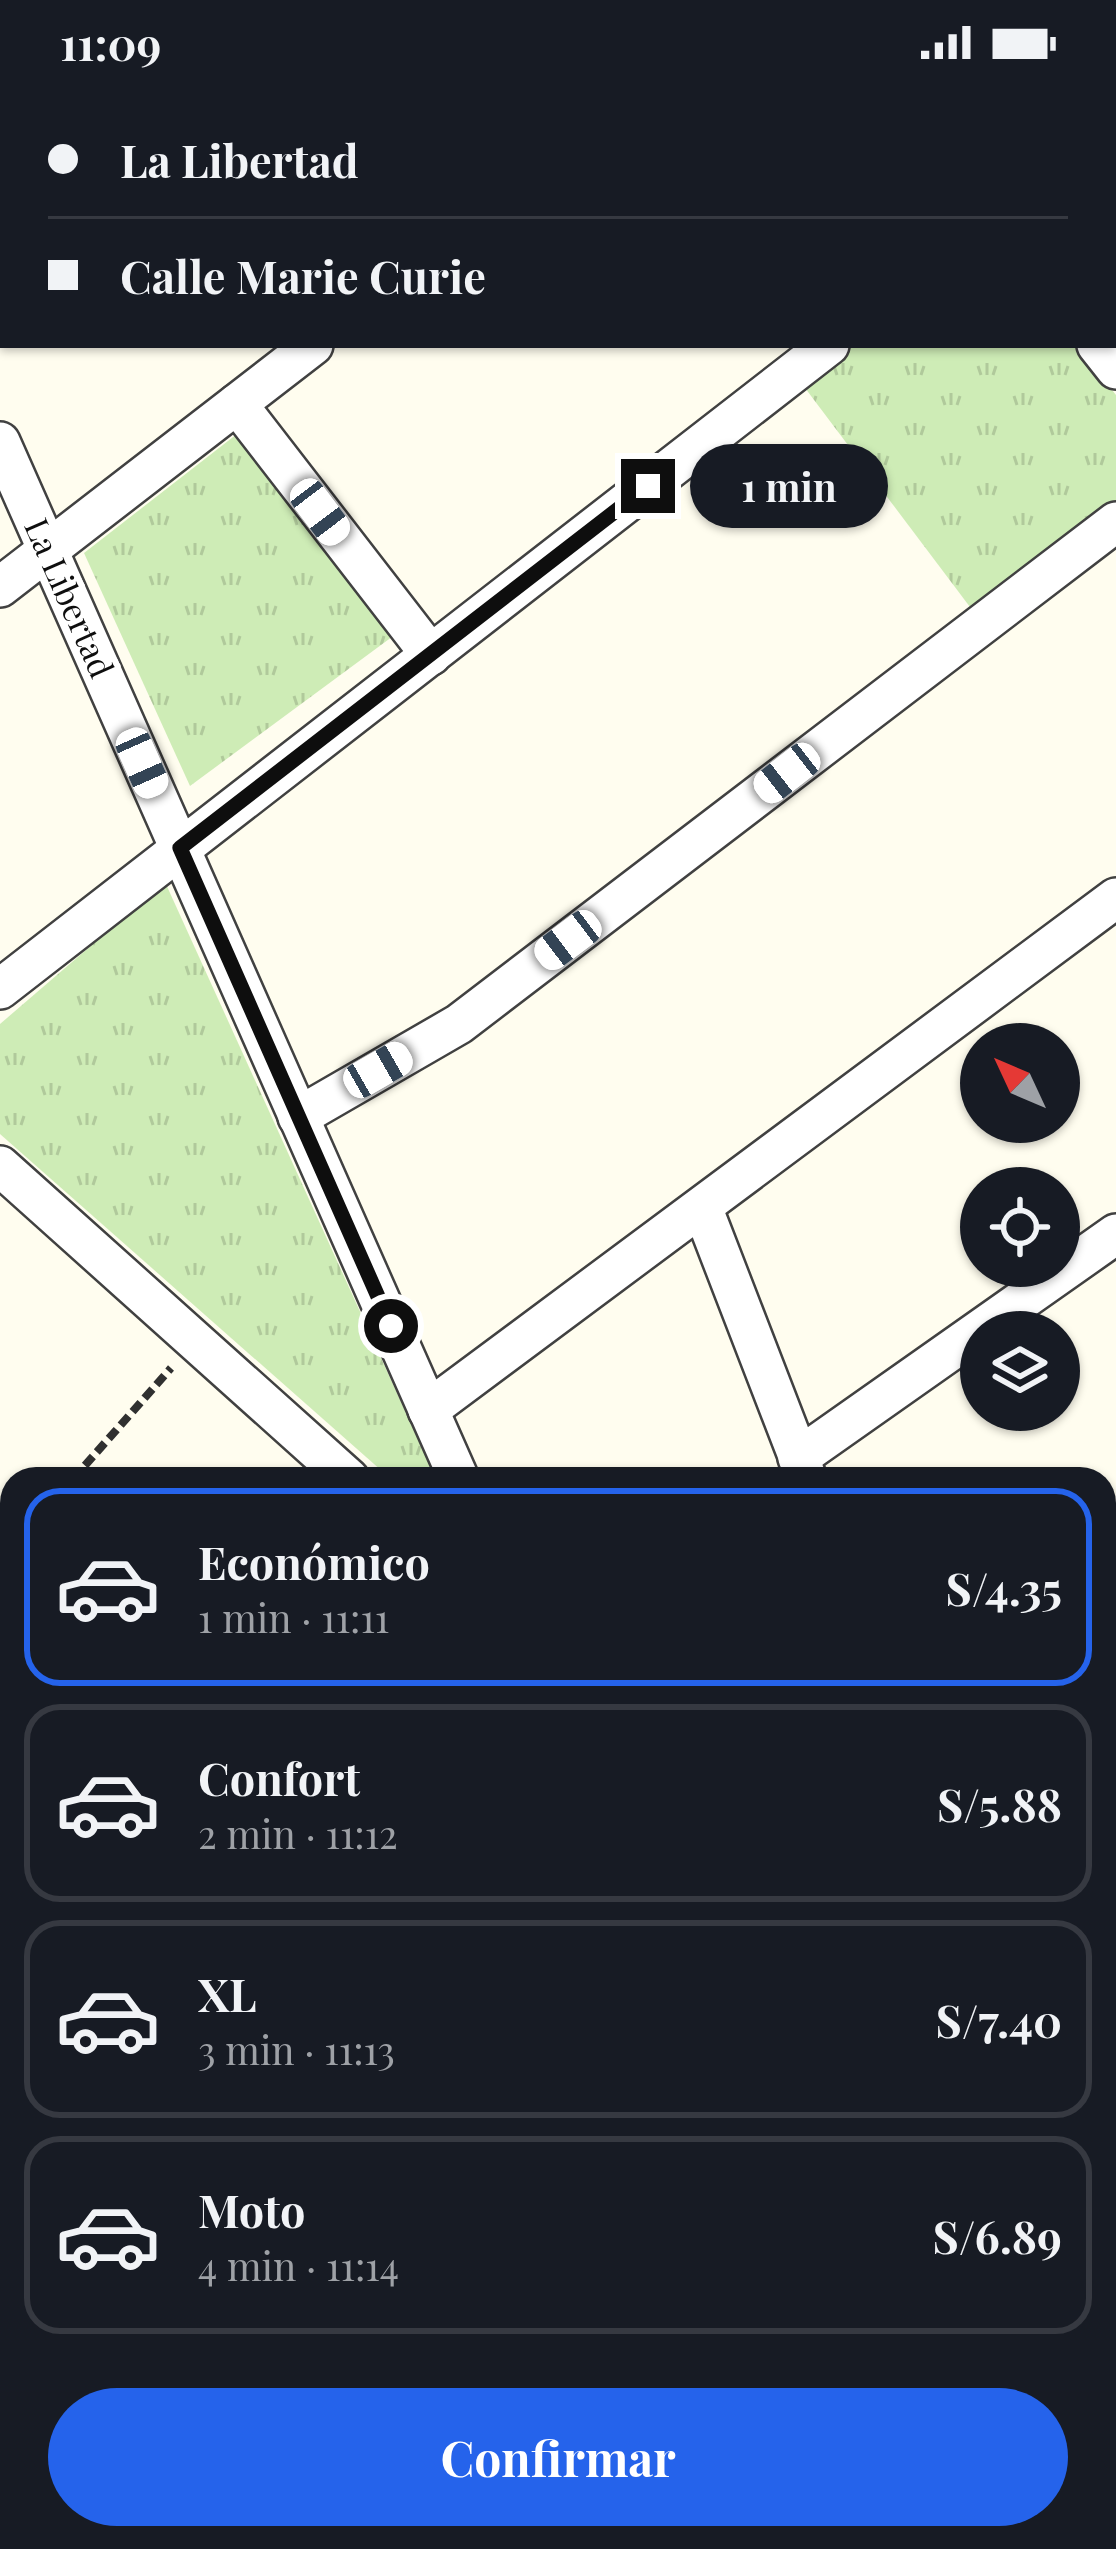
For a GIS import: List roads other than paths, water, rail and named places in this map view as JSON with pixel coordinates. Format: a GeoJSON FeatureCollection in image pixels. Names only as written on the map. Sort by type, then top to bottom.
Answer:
{"type":"FeatureCollection","features":[{"type":"Feature","properties":{"kind":"street"},"geometry":{"type":"LineString","coordinates":[[0,587],[309,348]]}},
{"type":"Feature","properties":{"kind":"street"},"geometry":{"type":"LineString","coordinates":[[0,989],[825,348]]}},
{"type":"Feature","properties":{"kind":"street"},"geometry":{"type":"LineString","coordinates":[[237,404],[431,655]]}},
{"type":"Feature","properties":{"kind":"street","name":"La Libertad"},"geometry":{"type":"LineString","coordinates":[[0,442],[454,1467]]}},
{"type":"Feature","properties":{"kind":"street"},"geometry":{"type":"LineString","coordinates":[[298,1117],[459,1024],[1116,522]]}},
{"type":"Feature","properties":{"kind":"street"},"geometry":{"type":"LineString","coordinates":[[428,1410],[1116,898]]}},
{"type":"Feature","properties":{"kind":"street"},"geometry":{"type":"LineString","coordinates":[[0,1166],[336,1467]]}},
{"type":"Feature","properties":{"kind":"street"},"geometry":{"type":"LineString","coordinates":[[702,1207],[801,1467]]}},
{"type":"Feature","properties":{"kind":"street"},"geometry":{"type":"LineString","coordinates":[[805,1467],[1116,1234]]}}]}
